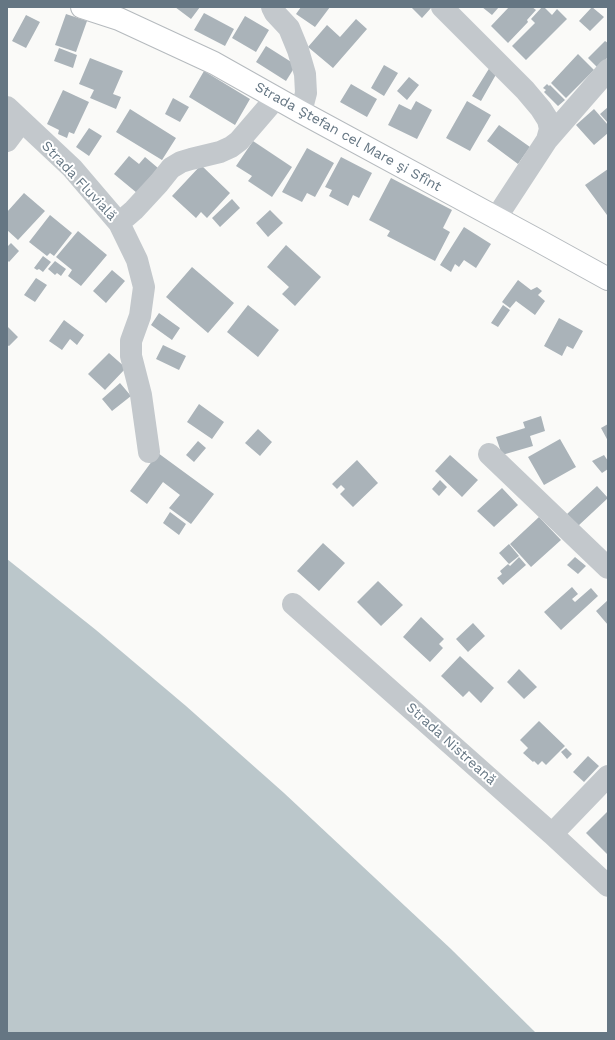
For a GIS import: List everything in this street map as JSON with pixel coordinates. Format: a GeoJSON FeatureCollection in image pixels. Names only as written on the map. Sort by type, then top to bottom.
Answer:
{"type":"FeatureCollection","features":[{"type":"Feature","properties":{"kind":"main road","name":"Strada Ştefan cel Mare şi Sfînt"},"geometry":{"type":"LineString","coordinates":[[82,7],[119,19],[214,63],[608,279]]}},
{"type":"Feature","properties":{"kind":"street"},"geometry":{"type":"LineString","coordinates":[[272,7],[289,28],[298,50],[304,74],[306,93],[301,112]]}},
{"type":"Feature","properties":{"kind":"street"},"geometry":{"type":"LineString","coordinates":[[442,7],[525,90],[541,109],[548,120],[550,129],[547,140]]}},
{"type":"Feature","properties":{"kind":"street"},"geometry":{"type":"LineString","coordinates":[[496,218],[547,140],[608,70]]}},
{"type":"Feature","properties":{"kind":"street","name":"Strada Fluvială"},"geometry":{"type":"LineString","coordinates":[[119,223],[134,210],[171,168],[181,162],[220,152],[231,147],[239,141],[276,98]]}},
{"type":"Feature","properties":{"kind":"street","name":"Strada Fluvială"},"geometry":{"type":"LineString","coordinates":[[7,141],[14,114],[72,168],[119,223],[138,260],[144,287],[140,316],[131,341],[131,356],[141,395],[149,452]]}},
{"type":"Feature","properties":{"kind":"street"},"geometry":{"type":"LineString","coordinates":[[489,454],[608,568]]}},
{"type":"Feature","properties":{"kind":"street","name":"Strada Nistreană"},"geometry":{"type":"LineString","coordinates":[[293,604],[552,834],[608,886]]}},
{"type":"Feature","properties":{"kind":"street"},"geometry":{"type":"LineString","coordinates":[[552,834],[608,776]]}},
{"type":"Feature","properties":{"kind":"shaded area"},"geometry":{"type":"Polygon","coordinates":[[[7,559],[96,630],[186,706],[284,793],[451,949],[536,1033],[7,1033],[7,559]]]}},
{"type":"Feature","properties":{"kind":"building"},"geometry":{"type":"Polygon","coordinates":[[[175,7],[200,7],[191,19],[175,7]]]}},
{"type":"Feature","properties":{"kind":"building"},"geometry":{"type":"Polygon","coordinates":[[[301,7],[330,7],[315,27],[296,14],[301,7]]]}},
{"type":"Feature","properties":{"kind":"building"},"geometry":{"type":"Polygon","coordinates":[[[411,7],[430,7],[431,8],[422,18],[411,7]]]}},
{"type":"Feature","properties":{"kind":"building"},"geometry":{"type":"Polygon","coordinates":[[[482,7],[499,7],[492,15],[482,7]]]}},
{"type":"Feature","properties":{"kind":"building"},"geometry":{"type":"Polygon","coordinates":[[[509,7],[532,7],[536,10],[527,20],[528,22],[508,43],[491,26],[509,7]]]}},
{"type":"Feature","properties":{"kind":"building"},"geometry":{"type":"Polygon","coordinates":[[[542,7],[544,7],[552,15],[557,9],[567,19],[526,60],[512,46],[535,23],[531,19],[542,7]]]}},
{"type":"Feature","properties":{"kind":"building"},"geometry":{"type":"Polygon","coordinates":[[[592,7],[604,17],[590,31],[579,21],[592,7]]]}},
{"type":"Feature","properties":{"kind":"building"},"geometry":{"type":"Polygon","coordinates":[[[204,13],[234,29],[225,46],[194,30],[204,13]]]}},
{"type":"Feature","properties":{"kind":"building"},"geometry":{"type":"Polygon","coordinates":[[[66,14],[87,21],[76,52],[55,45],[66,14]]]}},
{"type":"Feature","properties":{"kind":"building"},"geometry":{"type":"Polygon","coordinates":[[[26,15],[40,22],[26,48],[12,41],[26,15]]]}},
{"type":"Feature","properties":{"kind":"building"},"geometry":{"type":"Polygon","coordinates":[[[245,16],[269,30],[256,52],[232,38],[245,16]]]}},
{"type":"Feature","properties":{"kind":"building"},"geometry":{"type":"Polygon","coordinates":[[[356,19],[367,29],[333,68],[308,47],[327,25],[340,37],[356,19]]]}},
{"type":"Feature","properties":{"kind":"building"},"geometry":{"type":"Polygon","coordinates":[[[605,41],[608,43],[608,57],[598,68],[588,58],[605,41]]]}},
{"type":"Feature","properties":{"kind":"building"},"geometry":{"type":"Polygon","coordinates":[[[266,46],[296,65],[286,81],[256,62],[266,46]]]}},
{"type":"Feature","properties":{"kind":"building"},"geometry":{"type":"Polygon","coordinates":[[[59,48],[77,55],[73,68],[54,61],[59,48]]]}},
{"type":"Feature","properties":{"kind":"building"},"geometry":{"type":"Polygon","coordinates":[[[578,54],[594,70],[566,98],[551,83],[578,54]]]}},
{"type":"Feature","properties":{"kind":"building"},"geometry":{"type":"Polygon","coordinates":[[[90,58],[123,71],[113,94],[121,97],[116,109],[90,98],[94,90],[79,84],[90,58]]]}},
{"type":"Feature","properties":{"kind":"building"},"geometry":{"type":"Polygon","coordinates":[[[384,65],[398,73],[384,96],[371,88],[384,65]]]}},
{"type":"Feature","properties":{"kind":"building"},"geometry":{"type":"Polygon","coordinates":[[[490,67],[498,71],[481,101],[472,96],[490,67]]]}},
{"type":"Feature","properties":{"kind":"building"},"geometry":{"type":"Polygon","coordinates":[[[204,71],[250,99],[235,125],[189,97],[204,71]]]}},
{"type":"Feature","properties":{"kind":"building"},"geometry":{"type":"Polygon","coordinates":[[[409,77],[419,85],[407,100],[397,91],[409,77]]]}},
{"type":"Feature","properties":{"kind":"building"},"geometry":{"type":"Polygon","coordinates":[[[351,84],[377,99],[367,117],[340,102],[351,84]]]}},
{"type":"Feature","properties":{"kind":"building"},"geometry":{"type":"Polygon","coordinates":[[[547,84],[549,86],[550,85],[565,100],[558,106],[544,92],[546,90],[543,88],[547,84]]]}},
{"type":"Feature","properties":{"kind":"building"},"geometry":{"type":"Polygon","coordinates":[[[63,90],[89,102],[74,134],[69,132],[67,138],[58,134],[59,130],[47,124],[63,90]]]}},
{"type":"Feature","properties":{"kind":"building"},"geometry":{"type":"Polygon","coordinates":[[[173,98],[189,107],[180,122],[165,114],[173,98]]]}},
{"type":"Feature","properties":{"kind":"building"},"geometry":{"type":"Polygon","coordinates":[[[416,101],[432,110],[417,139],[388,125],[399,104],[411,110],[416,101]]]}},
{"type":"Feature","properties":{"kind":"building"},"geometry":{"type":"Polygon","coordinates":[[[467,101],[491,115],[470,151],[446,138],[467,101]]]}},
{"type":"Feature","properties":{"kind":"building"},"geometry":{"type":"Polygon","coordinates":[[[608,107],[608,123],[600,114],[608,107]]]}},
{"type":"Feature","properties":{"kind":"building"},"geometry":{"type":"Polygon","coordinates":[[[130,109],[176,138],[162,160],[116,132],[130,109]]]}},
{"type":"Feature","properties":{"kind":"building"},"geometry":{"type":"Polygon","coordinates":[[[594,109],[608,125],[608,133],[594,145],[576,125],[594,109]]]}},
{"type":"Feature","properties":{"kind":"building"},"geometry":{"type":"Polygon","coordinates":[[[499,125],[530,147],[518,164],[487,141],[499,125]]]}},
{"type":"Feature","properties":{"kind":"building"},"geometry":{"type":"Polygon","coordinates":[[[89,128],[102,136],[89,156],[76,147],[89,128]]]}},
{"type":"Feature","properties":{"kind":"building"},"geometry":{"type":"Polygon","coordinates":[[[253,141],[292,167],[272,197],[248,181],[252,176],[236,166],[253,141]]]}},
{"type":"Feature","properties":{"kind":"building"},"geometry":{"type":"Polygon","coordinates":[[[307,148],[334,163],[315,197],[307,193],[302,202],[282,192],[307,148]]]}},
{"type":"Feature","properties":{"kind":"building"},"geometry":{"type":"Polygon","coordinates":[[[129,156],[139,164],[145,157],[158,168],[137,193],[114,174],[129,156]]]}},
{"type":"Feature","properties":{"kind":"building"},"geometry":{"type":"Polygon","coordinates":[[[341,157],[372,173],[359,198],[353,195],[348,206],[329,196],[332,190],[325,187],[341,157]]]}},
{"type":"Feature","properties":{"kind":"building"},"geometry":{"type":"Polygon","coordinates":[[[201,165],[230,193],[207,218],[201,212],[196,218],[172,196],[201,165]]]}},
{"type":"Feature","properties":{"kind":"building"},"geometry":{"type":"Polygon","coordinates":[[[608,169],[608,214],[607,215],[585,185],[608,169]]]}},
{"type":"Feature","properties":{"kind":"building"},"geometry":{"type":"Polygon","coordinates":[[[391,178],[452,210],[443,228],[450,232],[435,261],[387,236],[390,231],[369,220],[391,178]]]}},
{"type":"Feature","properties":{"kind":"building"},"geometry":{"type":"Polygon","coordinates":[[[24,193],[45,211],[18,240],[7,230],[7,212],[24,193]]]}},
{"type":"Feature","properties":{"kind":"building"},"geometry":{"type":"Polygon","coordinates":[[[232,199],[240,208],[220,227],[212,218],[232,199]]]}},
{"type":"Feature","properties":{"kind":"building"},"geometry":{"type":"Polygon","coordinates":[[[270,210],[283,223],[268,237],[256,223],[270,210]]]}},
{"type":"Feature","properties":{"kind":"building"},"geometry":{"type":"Polygon","coordinates":[[[50,215],[72,233],[54,256],[50,253],[47,256],[29,242],[50,215]]]}},
{"type":"Feature","properties":{"kind":"building"},"geometry":{"type":"Polygon","coordinates":[[[464,227],[491,244],[476,268],[464,260],[459,267],[455,264],[451,272],[440,265],[464,227]]]}},
{"type":"Feature","properties":{"kind":"building"},"geometry":{"type":"Polygon","coordinates":[[[78,231],[107,255],[81,286],[68,276],[72,270],[56,257],[78,231]]]}},
{"type":"Feature","properties":{"kind":"building"},"geometry":{"type":"Polygon","coordinates":[[[11,243],[19,251],[9,262],[7,260],[7,247],[11,243]]]}},
{"type":"Feature","properties":{"kind":"building"},"geometry":{"type":"Polygon","coordinates":[[[286,245],[321,277],[295,306],[282,294],[289,287],[267,267],[286,245]]]}},
{"type":"Feature","properties":{"kind":"building"},"geometry":{"type":"Polygon","coordinates":[[[43,256],[51,262],[43,272],[34,268],[43,256]]]}},
{"type":"Feature","properties":{"kind":"building"},"geometry":{"type":"Polygon","coordinates":[[[55,261],[66,269],[61,276],[57,273],[55,275],[48,269],[55,261]]]}},
{"type":"Feature","properties":{"kind":"building"},"geometry":{"type":"Polygon","coordinates":[[[192,267],[234,303],[208,333],[166,297],[192,267]]]}},
{"type":"Feature","properties":{"kind":"building"},"geometry":{"type":"Polygon","coordinates":[[[112,270],[125,281],[106,303],[93,291],[112,270]]]}},
{"type":"Feature","properties":{"kind":"building"},"geometry":{"type":"Polygon","coordinates":[[[36,278],[47,285],[35,302],[24,295],[36,278]]]}},
{"type":"Feature","properties":{"kind":"building"},"geometry":{"type":"Polygon","coordinates":[[[518,280],[531,290],[537,287],[542,291],[538,295],[545,301],[535,315],[516,301],[510,308],[502,302],[518,280]]]}},
{"type":"Feature","properties":{"kind":"building"},"geometry":{"type":"Polygon","coordinates":[[[248,305],[279,330],[258,357],[227,332],[248,305]]]}},
{"type":"Feature","properties":{"kind":"building"},"geometry":{"type":"Polygon","coordinates":[[[503,305],[510,310],[498,327],[491,323],[503,305]]]}},
{"type":"Feature","properties":{"kind":"building"},"geometry":{"type":"Polygon","coordinates":[[[159,313],[180,328],[172,340],[151,325],[159,313]]]}},
{"type":"Feature","properties":{"kind":"building"},"geometry":{"type":"Polygon","coordinates":[[[559,318],[583,331],[573,349],[567,346],[562,356],[544,346],[559,318]]]}},
{"type":"Feature","properties":{"kind":"building"},"geometry":{"type":"Polygon","coordinates":[[[64,320],[84,335],[77,345],[70,339],[62,350],[49,341],[64,320]]]}},
{"type":"Feature","properties":{"kind":"building"},"geometry":{"type":"Polygon","coordinates":[[[7,326],[18,337],[9,346],[7,345],[7,326]]]}},
{"type":"Feature","properties":{"kind":"building"},"geometry":{"type":"Polygon","coordinates":[[[163,345],[186,356],[179,370],[156,359],[163,345]]]}},
{"type":"Feature","properties":{"kind":"building"},"geometry":{"type":"Polygon","coordinates":[[[109,353],[126,368],[105,390],[88,374],[109,353]]]}},
{"type":"Feature","properties":{"kind":"building"},"geometry":{"type":"Polygon","coordinates":[[[120,383],[131,396],[112,411],[102,399],[120,383]]]}},
{"type":"Feature","properties":{"kind":"building"},"geometry":{"type":"Polygon","coordinates":[[[199,404],[224,422],[212,439],[187,422],[199,404]]]}},
{"type":"Feature","properties":{"kind":"building"},"geometry":{"type":"Polygon","coordinates":[[[541,416],[545,431],[530,436],[533,446],[502,455],[496,437],[525,428],[523,422],[541,416]]]}},
{"type":"Feature","properties":{"kind":"building"},"geometry":{"type":"Polygon","coordinates":[[[608,424],[608,441],[601,428],[608,424]]]}},
{"type":"Feature","properties":{"kind":"building"},"geometry":{"type":"Polygon","coordinates":[[[258,429],[272,442],[260,456],[245,443],[258,429]]]}},
{"type":"Feature","properties":{"kind":"building"},"geometry":{"type":"Polygon","coordinates":[[[560,439],[576,467],[544,485],[528,457],[560,439]]]}},
{"type":"Feature","properties":{"kind":"building"},"geometry":{"type":"Polygon","coordinates":[[[198,441],[206,448],[194,462],[186,455],[198,441]]]}},
{"type":"Feature","properties":{"kind":"building"},"geometry":{"type":"Polygon","coordinates":[[[158,453],[214,494],[191,524],[169,508],[180,495],[163,482],[147,504],[130,491],[158,453]]]}},
{"type":"Feature","properties":{"kind":"building"},"geometry":{"type":"Polygon","coordinates":[[[450,455],[478,480],[462,497],[435,471],[450,455]]]}},
{"type":"Feature","properties":{"kind":"building"},"geometry":{"type":"Polygon","coordinates":[[[604,455],[608,461],[608,469],[602,473],[592,461],[604,455]]]}},
{"type":"Feature","properties":{"kind":"building"},"geometry":{"type":"Polygon","coordinates":[[[357,460],[378,483],[353,507],[340,494],[345,489],[341,485],[337,489],[332,484],[357,460]]]}},
{"type":"Feature","properties":{"kind":"building"},"geometry":{"type":"Polygon","coordinates":[[[440,480],[447,487],[439,496],[432,489],[440,480]]]}},
{"type":"Feature","properties":{"kind":"building"},"geometry":{"type":"Polygon","coordinates":[[[597,486],[608,498],[578,526],[567,514],[597,486]]]}},
{"type":"Feature","properties":{"kind":"building"},"geometry":{"type":"Polygon","coordinates":[[[502,488],[518,505],[494,527],[477,511],[502,488]]]}},
{"type":"Feature","properties":{"kind":"building"},"geometry":{"type":"Polygon","coordinates":[[[170,512],[186,524],[179,535],[163,523],[170,512]]]}},
{"type":"Feature","properties":{"kind":"building"},"geometry":{"type":"Polygon","coordinates":[[[539,517],[561,540],[531,567],[510,544],[539,517]]]}},
{"type":"Feature","properties":{"kind":"building"},"geometry":{"type":"Polygon","coordinates":[[[323,543],[345,563],[319,591],[297,571],[323,543]]]}},
{"type":"Feature","properties":{"kind":"building"},"geometry":{"type":"Polygon","coordinates":[[[509,544],[519,556],[509,564],[499,553],[509,544]]]}},
{"type":"Feature","properties":{"kind":"building"},"geometry":{"type":"Polygon","coordinates":[[[519,557],[526,565],[503,585],[497,578],[502,574],[500,571],[508,564],[510,566],[519,557]]]}},
{"type":"Feature","properties":{"kind":"building"},"geometry":{"type":"Polygon","coordinates":[[[575,557],[586,566],[578,574],[567,565],[575,557]]]}},
{"type":"Feature","properties":{"kind":"building"},"geometry":{"type":"Polygon","coordinates":[[[378,581],[403,605],[381,626],[357,602],[378,581]]]}},
{"type":"Feature","properties":{"kind":"building"},"geometry":{"type":"Polygon","coordinates":[[[572,587],[578,594],[572,599],[575,602],[591,588],[598,596],[561,630],[544,612],[572,587]]]}},
{"type":"Feature","properties":{"kind":"building"},"geometry":{"type":"Polygon","coordinates":[[[608,600],[608,625],[596,611],[608,600]]]}},
{"type":"Feature","properties":{"kind":"building"},"geometry":{"type":"Polygon","coordinates":[[[421,617],[444,639],[439,644],[443,648],[430,662],[403,637],[421,617]]]}},
{"type":"Feature","properties":{"kind":"building"},"geometry":{"type":"Polygon","coordinates":[[[473,623],[485,636],[468,652],[456,639],[473,623]]]}},
{"type":"Feature","properties":{"kind":"building"},"geometry":{"type":"Polygon","coordinates":[[[460,656],[494,688],[481,703],[469,691],[463,697],[441,676],[460,656]]]}},
{"type":"Feature","properties":{"kind":"building"},"geometry":{"type":"Polygon","coordinates":[[[519,669],[537,687],[524,699],[507,682],[519,669]]]}},
{"type":"Feature","properties":{"kind":"building"},"geometry":{"type":"Polygon","coordinates":[[[539,721],[565,746],[546,765],[542,761],[538,765],[523,753],[528,748],[520,740],[539,721]]]}},
{"type":"Feature","properties":{"kind":"building"},"geometry":{"type":"Polygon","coordinates":[[[566,748],[572,754],[567,759],[561,752],[566,748]]]}},
{"type":"Feature","properties":{"kind":"building"},"geometry":{"type":"Polygon","coordinates":[[[588,756],[599,766],[584,782],[573,772],[588,756]]]}},
{"type":"Feature","properties":{"kind":"building"},"geometry":{"type":"Polygon","coordinates":[[[608,811],[608,855],[586,833],[608,811]]]}}]}
